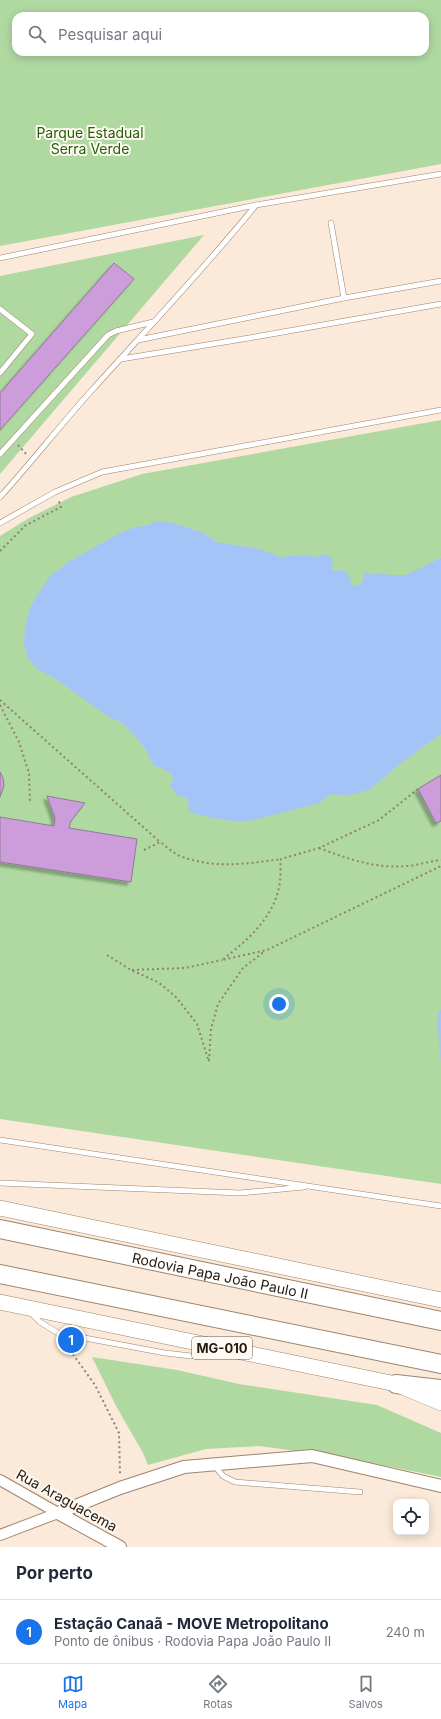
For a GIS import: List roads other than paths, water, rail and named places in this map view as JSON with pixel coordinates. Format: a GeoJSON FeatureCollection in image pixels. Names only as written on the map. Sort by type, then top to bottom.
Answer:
{"type":"FeatureCollection","features":[{"type":"Feature","properties":{"kind":"highway","name":"Rodovia Papa João Paulo II"},"geometry":{"type":"LineString","coordinates":[[0,1229],[441,1321]]}},
{"type":"Feature","properties":{"kind":"highway","name":"MG-010"},"geometry":{"type":"LineString","coordinates":[[0,1274],[441,1364]]}},
{"type":"Feature","properties":{"kind":"highway"},"geometry":{"type":"LineString","coordinates":[[396,1384],[441,1389]]}},
{"type":"Feature","properties":{"kind":"main road"},"geometry":{"type":"LineString","coordinates":[[0,1208],[441,1300]]}},
{"type":"Feature","properties":{"kind":"main road","name":"MG-010"},"geometry":{"type":"LineString","coordinates":[[0,1302],[396,1384],[441,1403]]}},
{"type":"Feature","properties":{"kind":"street"},"geometry":{"type":"LineString","coordinates":[[0,1535],[120,1488],[184,1467],[312,1456],[441,1486]]}},
{"type":"Feature","properties":{"kind":"street","name":"Rua Araguacema"},"geometry":{"type":"LineString","coordinates":[[0,1480],[120,1547]]}},
{"type":"Feature","properties":{"kind":"lane"},"geometry":{"type":"LineString","coordinates":[[0,258],[256,205],[441,174]]}},
{"type":"Feature","properties":{"kind":"lane"},"geometry":{"type":"LineString","coordinates":[[0,497],[33,461],[92,390],[200,273],[256,205]]}},
{"type":"Feature","properties":{"kind":"lane"},"geometry":{"type":"LineString","coordinates":[[331,223],[344,298]]}},
{"type":"Feature","properties":{"kind":"lane"},"geometry":{"type":"LineString","coordinates":[[138,340],[344,298],[441,281]]}},
{"type":"Feature","properties":{"kind":"lane"},"geometry":{"type":"LineString","coordinates":[[121,359],[441,304]]}},
{"type":"Feature","properties":{"kind":"lane"},"geometry":{"type":"LineString","coordinates":[[0,309],[32,334],[0,373]]}},
{"type":"Feature","properties":{"kind":"lane"},"geometry":{"type":"LineString","coordinates":[[0,454],[108,335],[116,331],[154,322]]}},
{"type":"Feature","properties":{"kind":"lane"},"geometry":{"type":"LineString","coordinates":[[0,523],[55,492],[102,472],[441,410]]}},
{"type":"Feature","properties":{"kind":"lane"},"geometry":{"type":"LineString","coordinates":[[0,1140],[441,1206]]}},
{"type":"Feature","properties":{"kind":"lane"},"geometry":{"type":"LineString","coordinates":[[0,1183],[240,1193],[313,1186]]}},
{"type":"Feature","properties":{"kind":"lane"},"geometry":{"type":"LineString","coordinates":[[26,1308],[40,1322],[58,1333],[158,1352],[191,1356],[205,1356],[231,1350]]}},
{"type":"Feature","properties":{"kind":"lane"},"geometry":{"type":"LineString","coordinates":[[213,1465],[223,1476],[235,1482],[360,1492]]}},
{"type":"Feature","properties":{"kind":"water"},"geometry":{"type":"Polygon","coordinates":[[[157,521],[173,523],[204,533],[216,542],[260,549],[281,557],[303,555],[318,557],[323,553],[333,559],[331,570],[347,571],[352,585],[361,584],[365,571],[372,575],[381,573],[390,575],[406,575],[441,558],[441,734],[405,760],[369,790],[346,796],[334,794],[327,796],[320,803],[246,821],[220,819],[195,814],[189,811],[188,798],[178,796],[170,786],[174,778],[166,770],[153,765],[145,748],[124,724],[109,717],[54,678],[37,669],[28,658],[24,645],[25,628],[30,607],[50,576],[70,561],[120,533],[136,527],[146,526],[157,521]]]}},
{"type":"Feature","properties":{"kind":"water"},"geometry":{"type":"Polygon","coordinates":[[[441,1008],[441,1065],[437,1017],[441,1008]]]}},
{"type":"Feature","properties":{"kind":"place","name":"Estação Canaã - MOVE Metropolitano"},"geometry":{"type":"Point","coordinates":[71,1340]}},
{"type":"Feature","properties":{"kind":"park label","name":"Parque Estadual Serra Verde"},"geometry":{"type":"Point","coordinates":[90,140]}}]}
